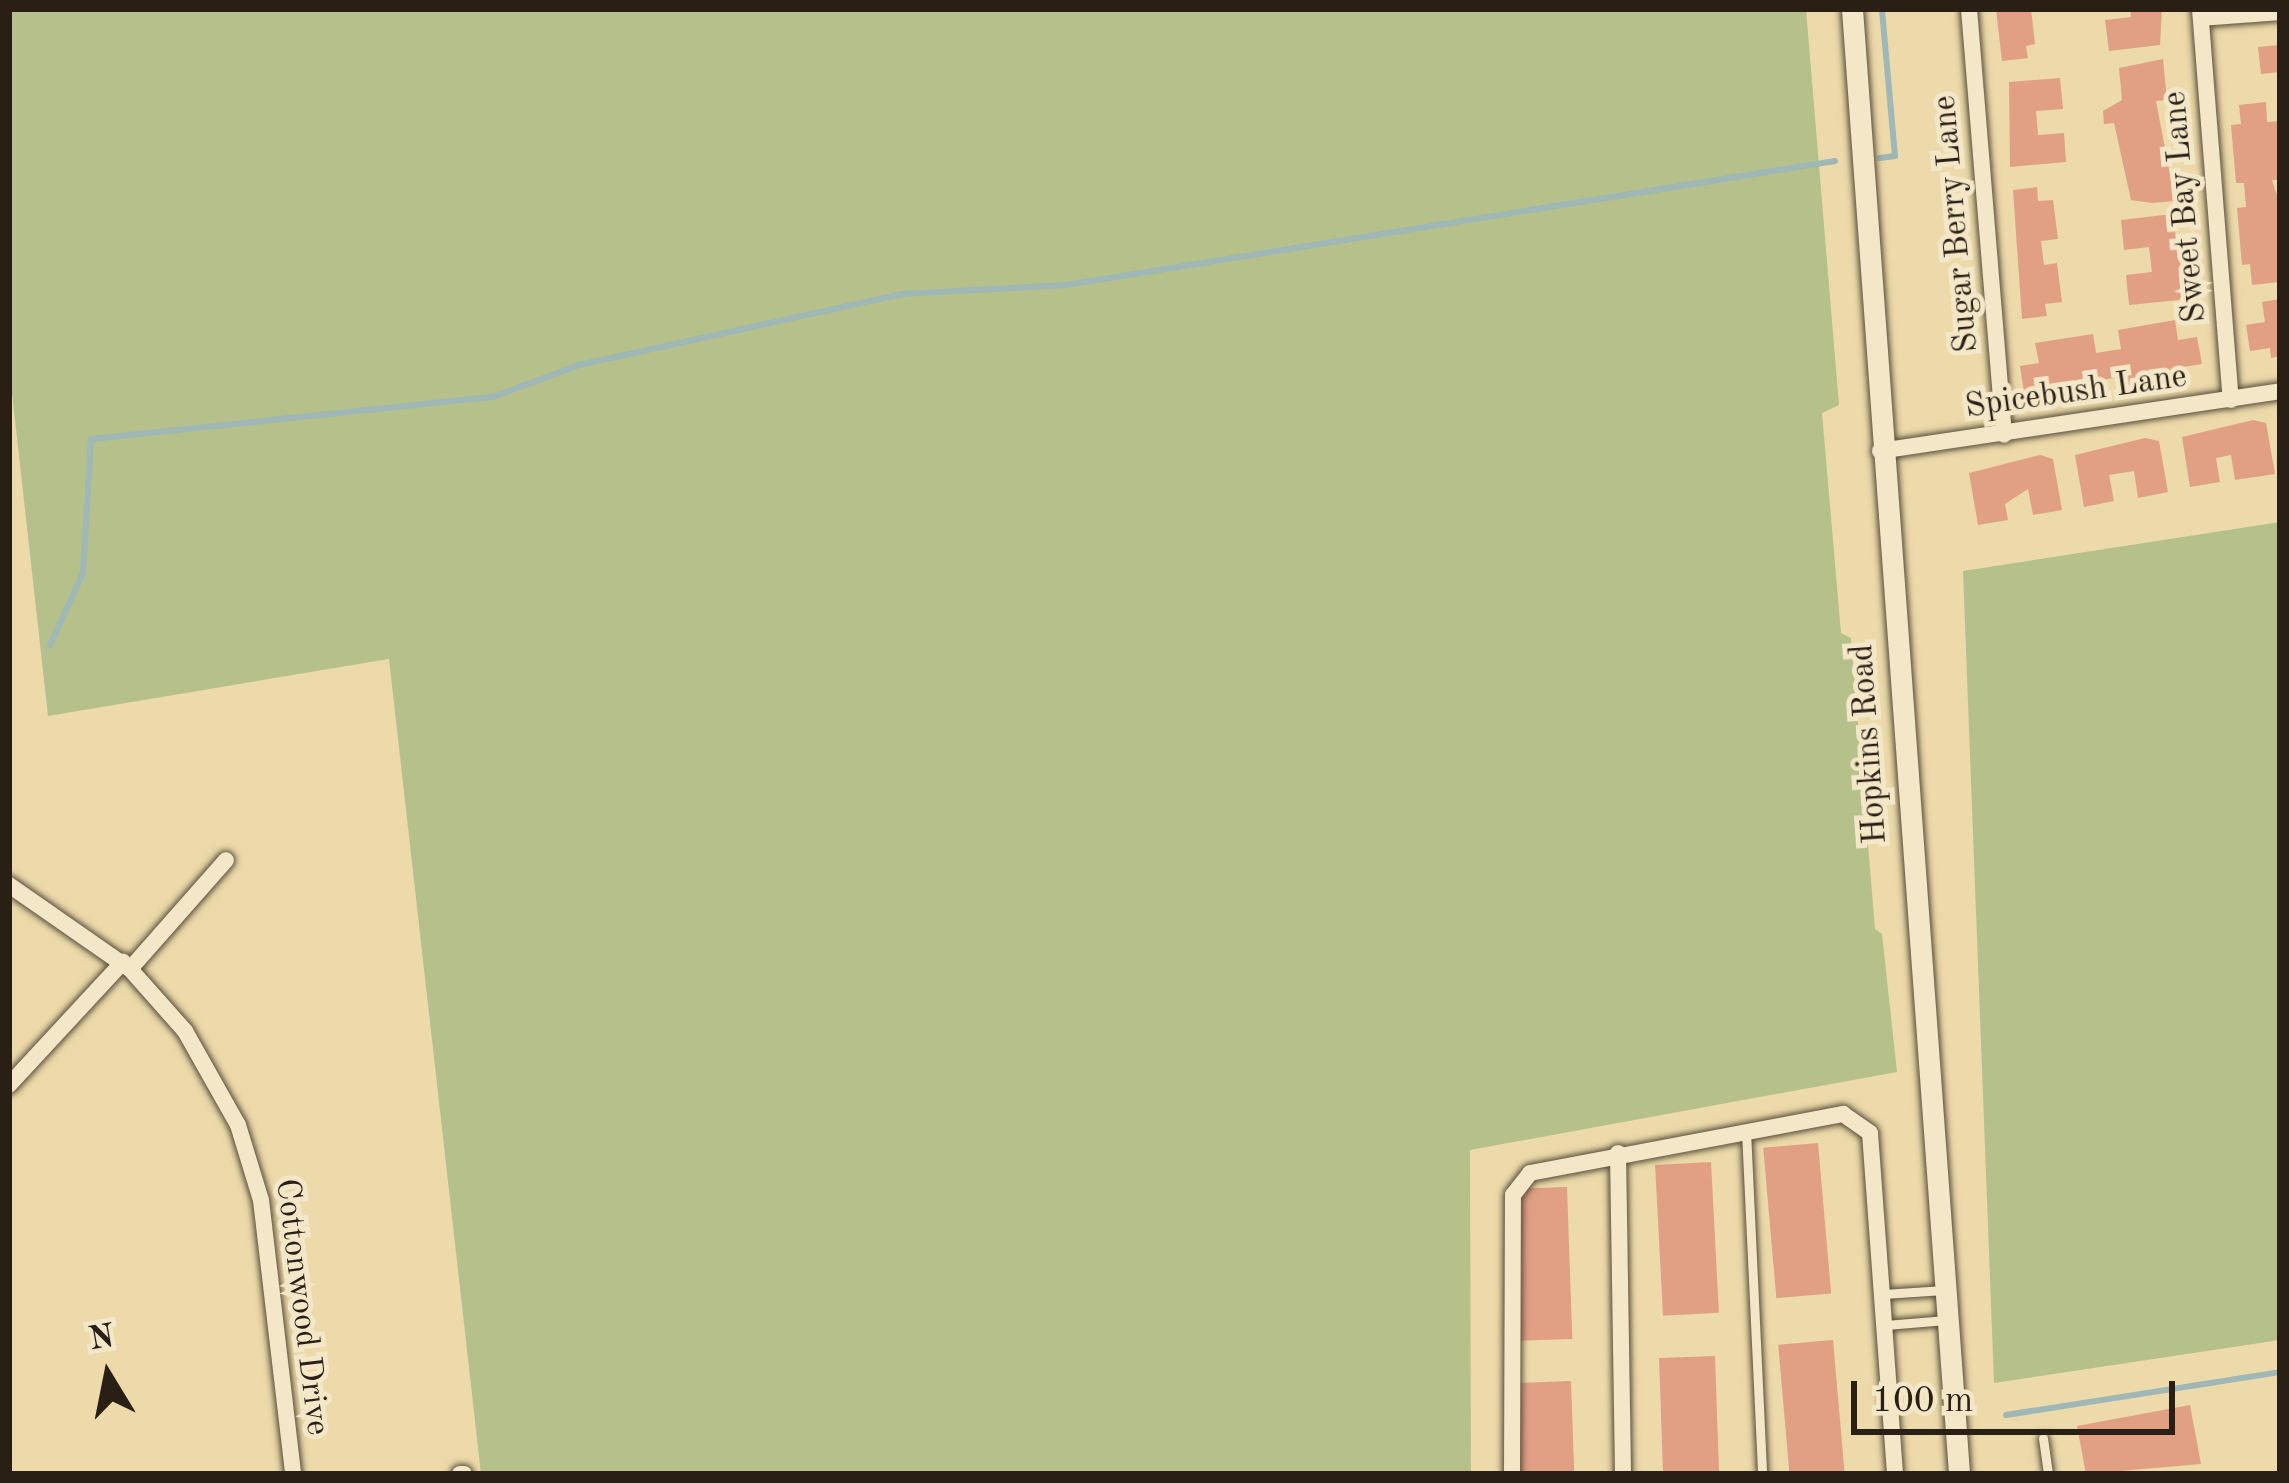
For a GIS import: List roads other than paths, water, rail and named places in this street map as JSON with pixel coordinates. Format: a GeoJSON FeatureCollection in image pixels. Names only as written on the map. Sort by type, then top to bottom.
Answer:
{"type":"FeatureCollection","features":[{"type":"Feature","properties":{"kind":"street","name":"Hopkins Road"},"geometry":{"type":"LineString","coordinates":[[1852,9],[1880,451],[1960,1474]]}},
{"type":"Feature","properties":{"kind":"street","name":"Sugar Berry Lane"},"geometry":{"type":"LineString","coordinates":[[1969,9],[2004,435]]}},
{"type":"Feature","properties":{"kind":"street"},"geometry":{"type":"LineString","coordinates":[[2200,13],[2280,12]]}},
{"type":"Feature","properties":{"kind":"street","name":"Sweet Bay Lane"},"geometry":{"type":"LineString","coordinates":[[2200,13],[2231,400]]}},
{"type":"Feature","properties":{"kind":"street","name":"Spicebush Lane"},"geometry":{"type":"LineString","coordinates":[[1880,451],[2280,392]]}},
{"type":"Feature","properties":{"kind":"street"},"geometry":{"type":"LineString","coordinates":[[9,1085],[226,860]]}},
{"type":"Feature","properties":{"kind":"street","name":"Cottonwood Drive"},"geometry":{"type":"LineString","coordinates":[[9,885],[127,965],[185,1031],[252,1162],[292,1474]]}},
{"type":"Feature","properties":{"kind":"street"},"geometry":{"type":"LineString","coordinates":[[1512,1474],[1514,1195],[1530,1173],[1843,1114],[1860,1120],[1870,1132],[1895,1474]]}},
{"type":"Feature","properties":{"kind":"street"},"geometry":{"type":"LineString","coordinates":[[1618,1154],[1623,1474]]}},
{"type":"Feature","properties":{"kind":"lane"},"geometry":{"type":"LineString","coordinates":[[1746,1132],[1762,1474]]}},
{"type":"Feature","properties":{"kind":"lane"},"geometry":{"type":"LineString","coordinates":[[1883,1294],[1945,1289]]}},
{"type":"Feature","properties":{"kind":"lane"},"geometry":{"type":"LineString","coordinates":[[1886,1325],[1947,1319]]}},
{"type":"Feature","properties":{"kind":"lane"},"geometry":{"type":"LineString","coordinates":[[2043,1438],[2048,1474]]}},
{"type":"Feature","properties":{"kind":"waterway"},"geometry":{"type":"LineString","coordinates":[[1880,158],[1895,156],[1882,9]]}},
{"type":"Feature","properties":{"kind":"waterway"},"geometry":{"type":"LineString","coordinates":[[50,645],[83,573],[91,439],[493,397],[579,365],[901,294],[1066,285],[1835,161]]}},
{"type":"Feature","properties":{"kind":"waterway"},"geometry":{"type":"LineString","coordinates":[[2006,1415],[2280,1372]]}}]}
